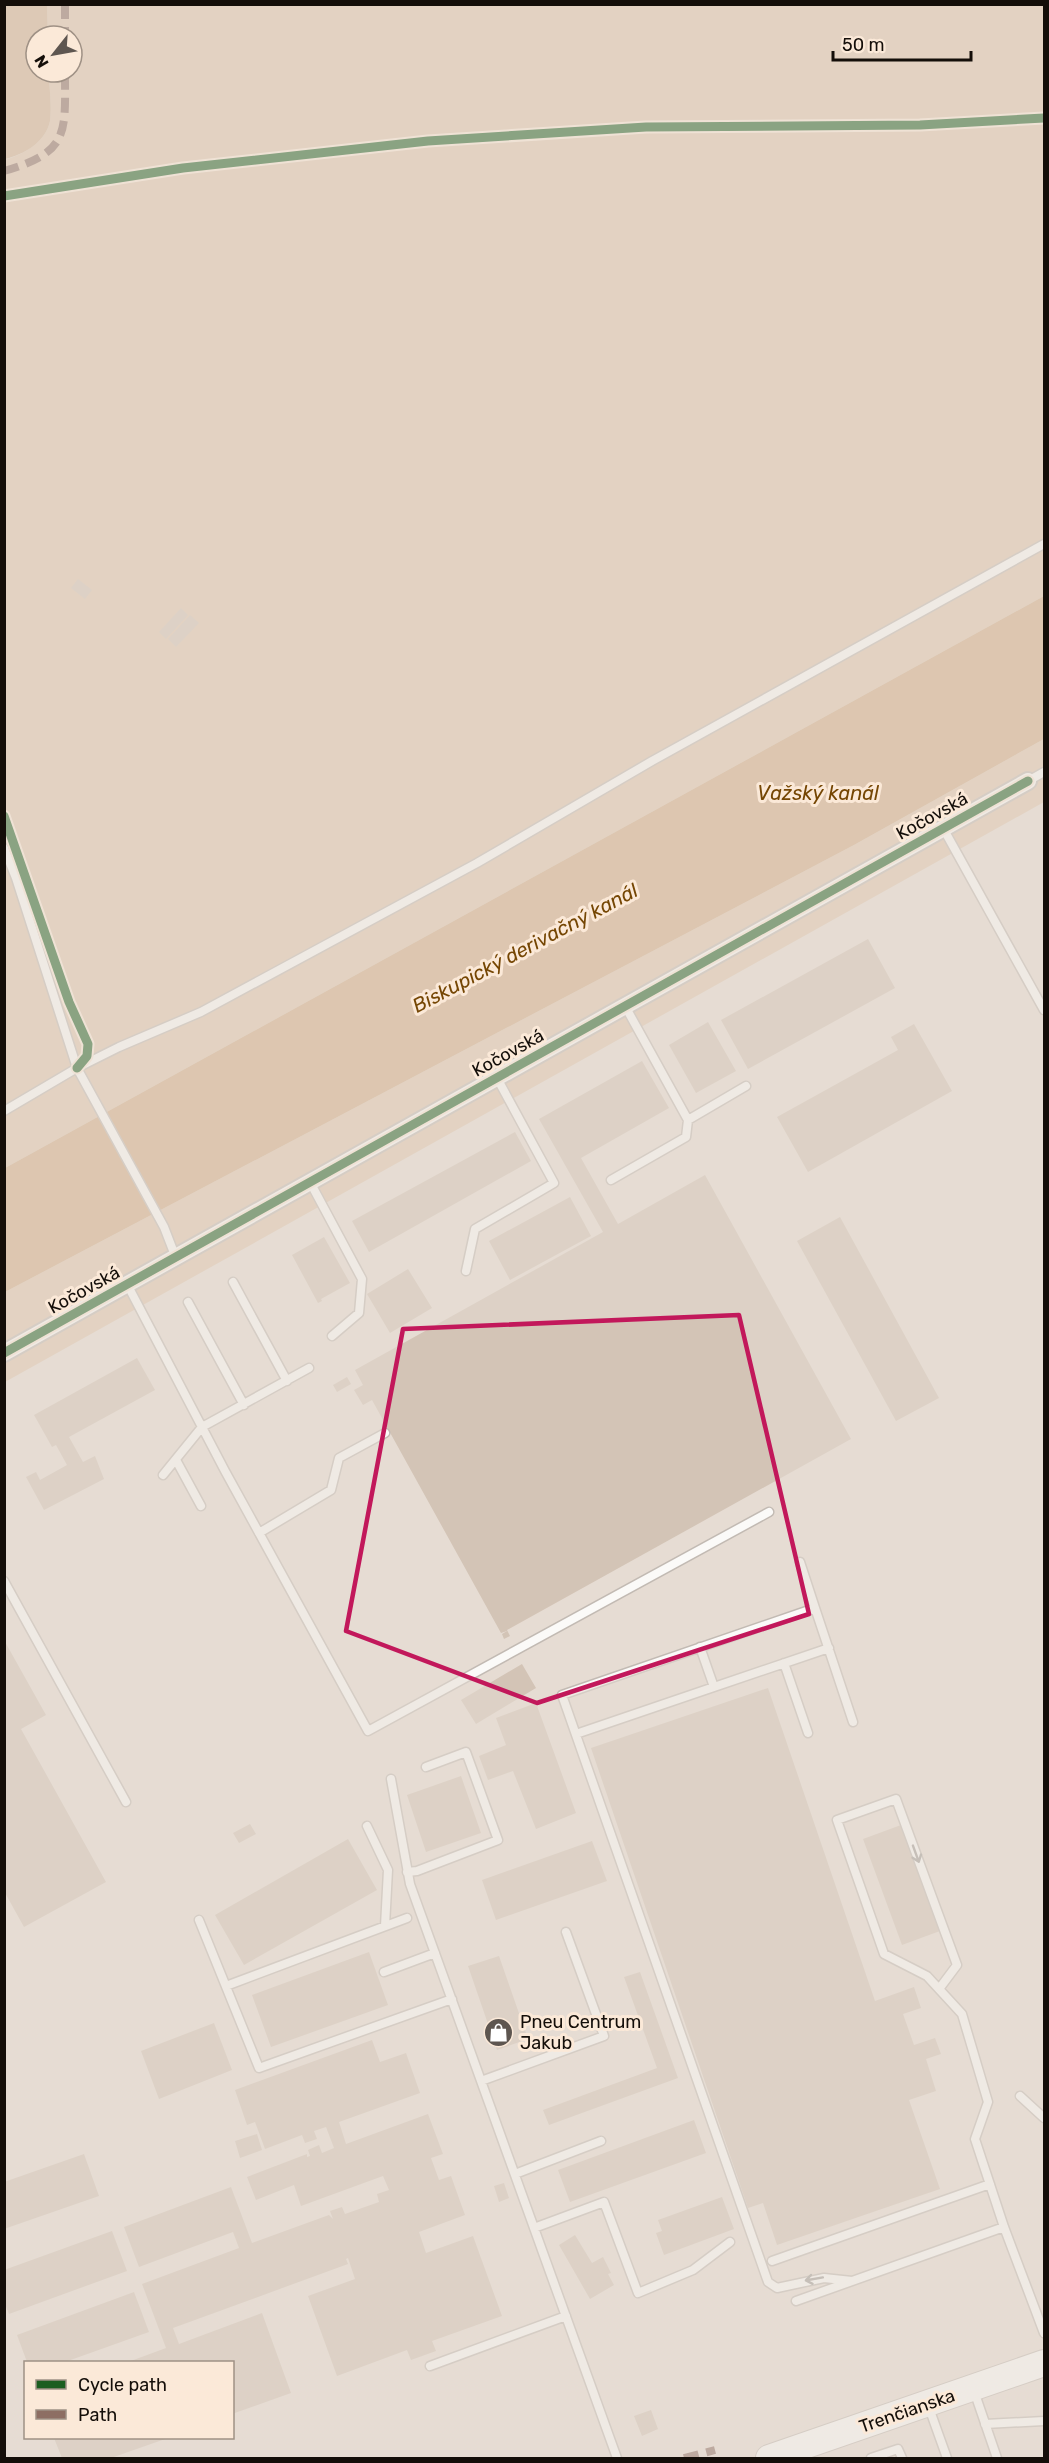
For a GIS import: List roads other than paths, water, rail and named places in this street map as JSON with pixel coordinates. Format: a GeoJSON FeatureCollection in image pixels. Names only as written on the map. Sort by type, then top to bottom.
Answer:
{"type":"FeatureCollection","features":[{"type":"Feature","properties":{"kind":"main road","name":"Trenčianska"},"geometry":{"type":"LineString","coordinates":[[769,2458],[1044,2363]]}},
{"type":"Feature","properties":{"kind":"street","name":"Kočovská"},"geometry":{"type":"LineString","coordinates":[[4,1353],[1028,781]]}},
{"type":"Feature","properties":{"kind":"lane"},"geometry":{"type":"LineString","coordinates":[[4,196],[183,168],[428,141],[646,127],[920,125],[1044,118]]}},
{"type":"Feature","properties":{"kind":"lane"},"geometry":{"type":"LineString","coordinates":[[4,1111],[77,1068],[119,1047],[201,1012],[467,869],[652,761],[1044,544]]}},
{"type":"Feature","properties":{"kind":"lane"},"geometry":{"type":"LineString","coordinates":[[1028,781],[1044,772]]}},
{"type":"Feature","properties":{"kind":"lane"},"geometry":{"type":"LineString","coordinates":[[943,828],[1044,1010]]}},
{"type":"Feature","properties":{"kind":"lane"},"geometry":{"type":"LineString","coordinates":[[4,848],[16,878],[77,1068],[164,1227],[176,1258]]}},
{"type":"Feature","properties":{"kind":"lane"},"geometry":{"type":"LineString","coordinates":[[611,1180],[686,1137],[688,1120],[625,1006]]}},
{"type":"Feature","properties":{"kind":"lane"},"geometry":{"type":"LineString","coordinates":[[466,1271],[475,1229],[554,1183],[496,1078]]}},
{"type":"Feature","properties":{"kind":"lane"},"geometry":{"type":"LineString","coordinates":[[688,1120],[746,1086]]}},
{"type":"Feature","properties":{"kind":"lane"},"geometry":{"type":"LineString","coordinates":[[310,1182],[362,1279],[359,1313],[332,1336]]}},
{"type":"Feature","properties":{"kind":"lane"},"geometry":{"type":"LineString","coordinates":[[233,1282],[287,1381]]}},
{"type":"Feature","properties":{"kind":"lane"},"geometry":{"type":"LineString","coordinates":[[127,1284],[259,1533],[368,1731],[769,1512]]}},
{"type":"Feature","properties":{"kind":"lane"},"geometry":{"type":"LineString","coordinates":[[188,1302],[244,1405]]}},
{"type":"Feature","properties":{"kind":"lane"},"geometry":{"type":"LineString","coordinates":[[163,1475],[202,1427],[309,1368]]}},
{"type":"Feature","properties":{"kind":"lane"},"geometry":{"type":"LineString","coordinates":[[259,1533],[331,1490],[339,1458],[385,1433]]}},
{"type":"Feature","properties":{"kind":"lane"},"geometry":{"type":"LineString","coordinates":[[176,1460],[201,1506]]}},
{"type":"Feature","properties":{"kind":"lane"},"geometry":{"type":"LineString","coordinates":[[800,1562],[854,1722]]}},
{"type":"Feature","properties":{"kind":"lane"},"geometry":{"type":"LineString","coordinates":[[4,1581],[126,1803]]}},
{"type":"Feature","properties":{"kind":"lane"},"geometry":{"type":"LineString","coordinates":[[815,1608],[562,1695],[768,2282],[777,2288],[824,2278],[852,2281]]}},
{"type":"Feature","properties":{"kind":"lane"},"geometry":{"type":"LineString","coordinates":[[700,1647],[714,1687]]}},
{"type":"Feature","properties":{"kind":"lane"},"geometry":{"type":"LineString","coordinates":[[576,1734],[829,1648]]}},
{"type":"Feature","properties":{"kind":"lane"},"geometry":{"type":"LineString","coordinates":[[784,1663],[808,1733]]}},
{"type":"Feature","properties":{"kind":"lane"},"geometry":{"type":"LineString","coordinates":[[407,1872],[417,1871],[498,1839],[466,1752],[426,1767]]}},
{"type":"Feature","properties":{"kind":"lane"},"geometry":{"type":"LineString","coordinates":[[391,1779],[407,1872],[617,2458]]}},
{"type":"Feature","properties":{"kind":"lane"},"geometry":{"type":"LineString","coordinates":[[939,1989],[957,1965],[896,1799],[837,1820],[884,1954],[927,1976],[962,2014],[988,2102],[975,2139],[1004,2228],[1044,2333]]}},
{"type":"Feature","properties":{"kind":"lane"},"geometry":{"type":"LineString","coordinates":[[367,1826],[388,1870],[385,1926]]}},
{"type":"Feature","properties":{"kind":"lane"},"geometry":{"type":"LineString","coordinates":[[226,1986],[406,1918]]}},
{"type":"Feature","properties":{"kind":"lane"},"geometry":{"type":"LineString","coordinates":[[199,1920],[259,2068],[452,1999]]}},
{"type":"Feature","properties":{"kind":"lane"},"geometry":{"type":"LineString","coordinates":[[481,2081],[604,2036],[566,1932]]}},
{"type":"Feature","properties":{"kind":"lane"},"geometry":{"type":"LineString","coordinates":[[384,1972],[435,1953]]}},
{"type":"Feature","properties":{"kind":"lane"},"geometry":{"type":"LineString","coordinates":[[1020,2096],[1044,2118]]}},
{"type":"Feature","properties":{"kind":"lane"},"geometry":{"type":"LineString","coordinates":[[514,2174],[601,2141]]}},
{"type":"Feature","properties":{"kind":"lane"},"geometry":{"type":"LineString","coordinates":[[772,2261],[990,2184]]}},
{"type":"Feature","properties":{"kind":"lane"},"geometry":{"type":"LineString","coordinates":[[534,2228],[604,2202],[638,2293],[693,2270],[730,2242]]}},
{"type":"Feature","properties":{"kind":"lane"},"geometry":{"type":"LineString","coordinates":[[796,2301],[1004,2228]]}},
{"type":"Feature","properties":{"kind":"lane"},"geometry":{"type":"LineString","coordinates":[[430,2366],[566,2316]]}},
{"type":"Feature","properties":{"kind":"lane"},"geometry":{"type":"LineString","coordinates":[[973,2388],[997,2458]]}},
{"type":"Feature","properties":{"kind":"lane"},"geometry":{"type":"LineString","coordinates":[[928,2404],[947,2458]]}},
{"type":"Feature","properties":{"kind":"lane"},"geometry":{"type":"LineString","coordinates":[[985,2424],[1044,2421]]}},
{"type":"Feature","properties":{"kind":"lane"},"geometry":{"type":"LineString","coordinates":[[871,2458],[898,2449],[902,2458]]}},
{"type":"Feature","properties":{"kind":"water","name":"Važský kanál"},"geometry":{"type":"Polygon","coordinates":[[[1044,596],[1044,739],[854,845],[5,1292],[5,1168],[1044,596]]]}},
{"type":"Feature","properties":{"kind":"place","name":"Pneu Centrum Jakub"},"geometry":{"type":"Point","coordinates":[499,2032]}},
{"type":"Feature","properties":{"kind":"water label","name":"Biskupický derivačný kanál"},"geometry":{"type":"Point","coordinates":[525,948]}}]}
